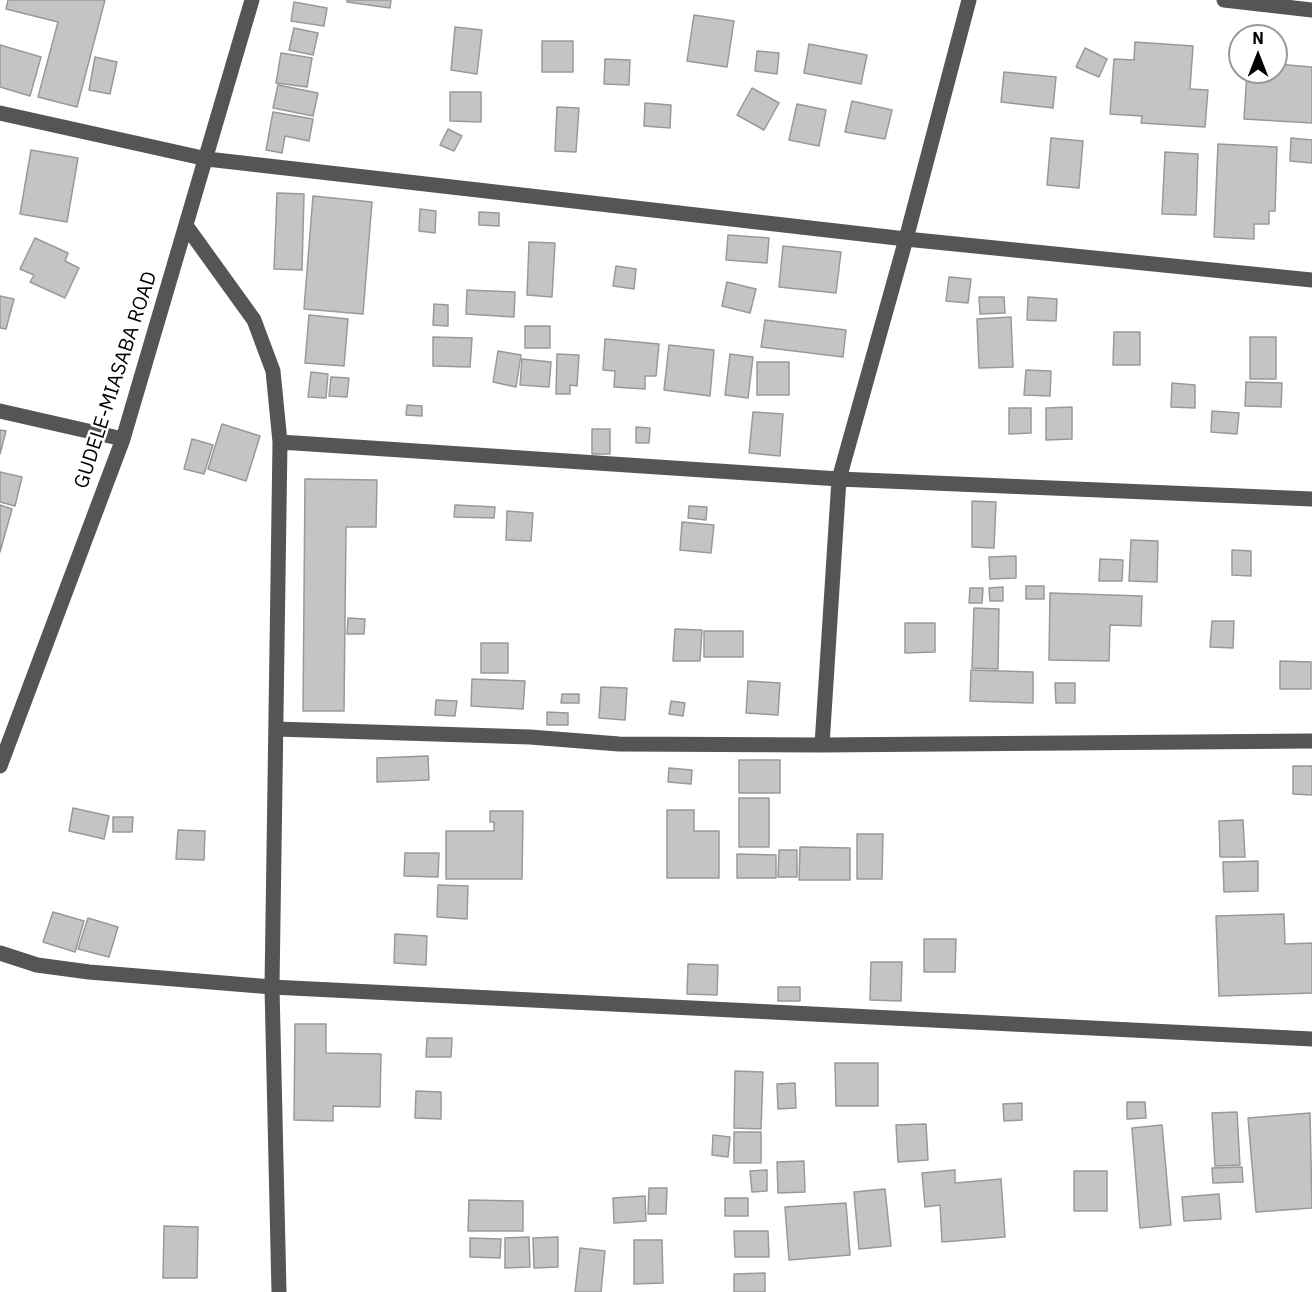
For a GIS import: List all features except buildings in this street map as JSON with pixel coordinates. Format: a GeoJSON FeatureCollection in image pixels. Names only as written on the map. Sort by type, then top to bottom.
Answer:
{"type":"FeatureCollection","features":[{"type":"Feature","properties":{"kind":"street","name":"GUDELE-MIASABA ROAD"},"geometry":{"type":"LineString","coordinates":[[1,760],[123,439],[252,0]]}},
{"type":"Feature","properties":{"kind":"street"},"geometry":{"type":"LineString","coordinates":[[822,745],[839,479],[969,0]]}},
{"type":"Feature","properties":{"kind":"street"},"geometry":{"type":"LineString","coordinates":[[1224,0],[1312,10]]}},
{"type":"Feature","properties":{"kind":"street"},"geometry":{"type":"LineString","coordinates":[[0,112],[207,159],[906,239],[1312,280]]}},
{"type":"Feature","properties":{"kind":"street"},"geometry":{"type":"LineString","coordinates":[[187,227],[254,320],[273,371],[280,442],[272,987],[279,1292]]}},
{"type":"Feature","properties":{"kind":"street"},"geometry":{"type":"LineString","coordinates":[[0,411],[123,439]]}},
{"type":"Feature","properties":{"kind":"street"},"geometry":{"type":"LineString","coordinates":[[280,442],[839,479],[1312,499]]}},
{"type":"Feature","properties":{"kind":"street"},"geometry":{"type":"LineString","coordinates":[[276,729],[530,737],[620,744],[822,745],[1312,741]]}},
{"type":"Feature","properties":{"kind":"street"},"geometry":{"type":"LineString","coordinates":[[0,953],[37,965],[90,972],[272,987],[1312,1040]]}}]}
